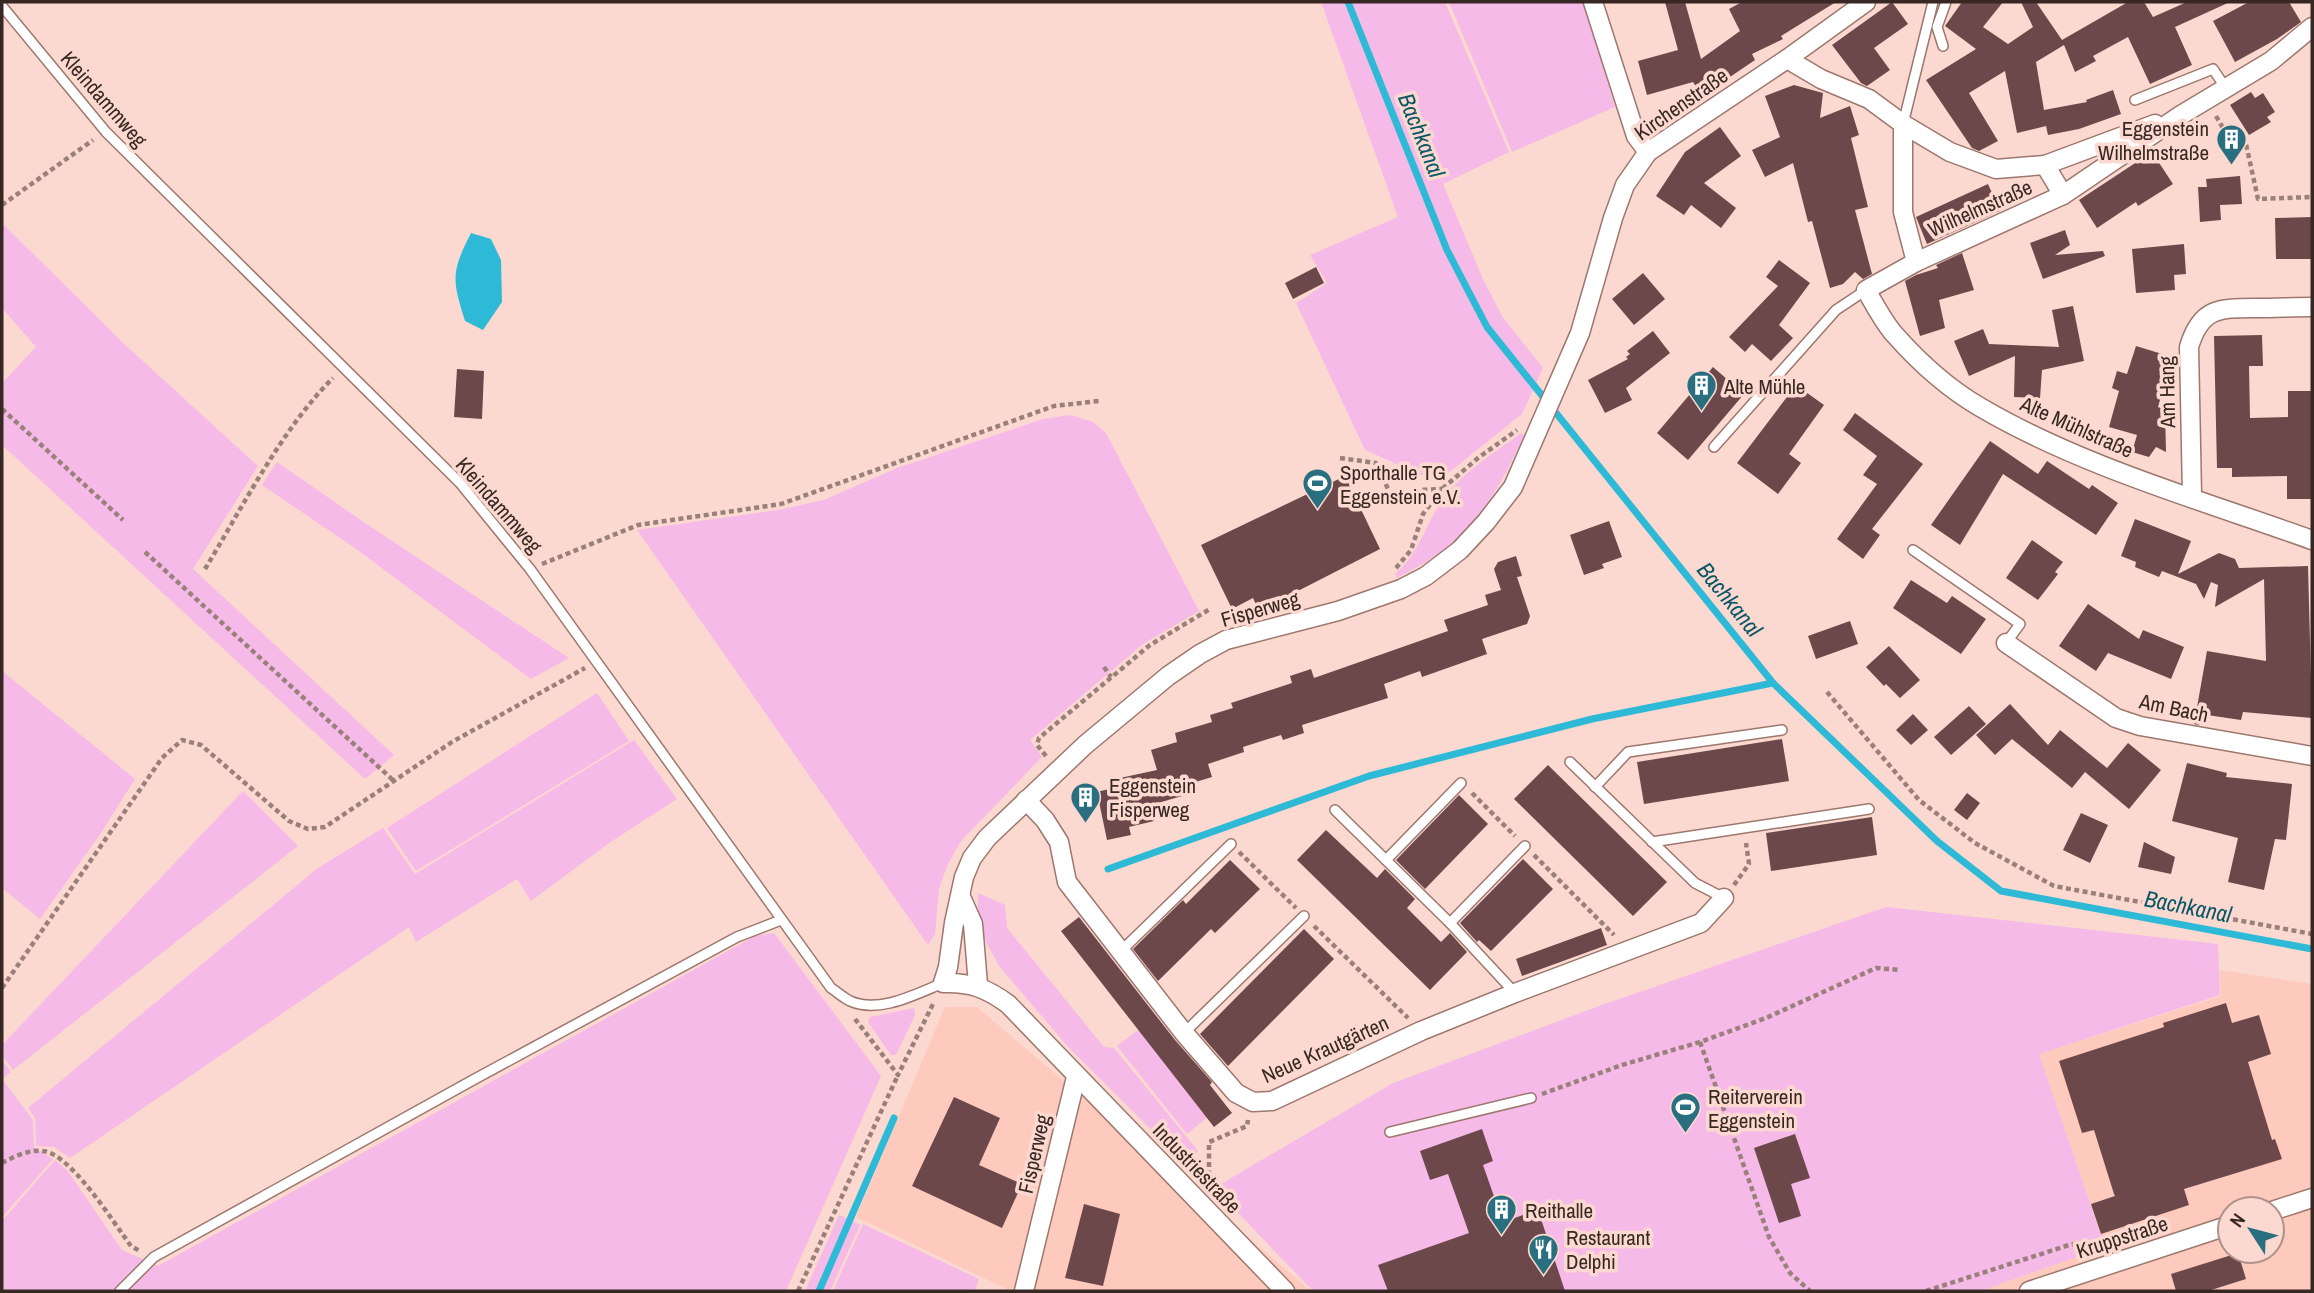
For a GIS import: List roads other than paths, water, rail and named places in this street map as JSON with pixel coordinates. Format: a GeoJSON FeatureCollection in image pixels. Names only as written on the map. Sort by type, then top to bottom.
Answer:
{"type":"FeatureCollection","features":[{"type":"Feature","properties":{"kind":"street"},"geometry":{"type":"LineString","coordinates":[[1593,2],[1636,136],[1648,152]]}},
{"type":"Feature","properties":{"kind":"street","name":"Kirchenstraße"},"geometry":{"type":"LineString","coordinates":[[1542,417],[1580,332],[1625,186],[1648,152],[1787,59],[1866,2]]}},
{"type":"Feature","properties":{"kind":"street","name":"Wilhelmstraße"},"geometry":{"type":"LineString","coordinates":[[1866,290],[1916,262],[2063,195],[2181,114],[2271,61],[2312,27]]}},
{"type":"Feature","properties":{"kind":"street","name":"Wilhelmstraße"},"geometry":{"type":"LineString","coordinates":[[1787,59],[1821,79],[1869,99],[1903,124],[1950,152],[1996,169],[2045,165],[2181,114]]}},
{"type":"Feature","properties":{"kind":"street","name":"Wilhelmstraße"},"geometry":{"type":"LineString","coordinates":[[1903,124],[1903,212],[1916,262]]}},
{"type":"Feature","properties":{"kind":"street","name":"Wilhelmstraße"},"geometry":{"type":"LineString","coordinates":[[2045,165],[2063,195]]}},
{"type":"Feature","properties":{"kind":"street","name":"Alte Mühlstraße"},"geometry":{"type":"LineString","coordinates":[[1866,290],[1893,333],[1932,371],[1979,407],[2056,445],[2130,475],[2312,540]]}},
{"type":"Feature","properties":{"kind":"street","name":"Am Hang"},"geometry":{"type":"LineString","coordinates":[[2192,496],[2189,347],[2194,332],[2206,317],[2222,308],[2312,307]]}},
{"type":"Feature","properties":{"kind":"street","name":"Fisperweg"},"geometry":{"type":"LineString","coordinates":[[943,983],[964,877],[972,858],[987,838],[1026,800],[1158,685],[1200,654],[1226,640],[1338,611],[1401,589],[1426,576],[1460,550],[1513,487],[1542,417]]}},
{"type":"Feature","properties":{"kind":"street","name":"Am Bach"},"geometry":{"type":"LineString","coordinates":[[2006,643],[2116,718],[2140,726],[2312,756]]}},
{"type":"Feature","properties":{"kind":"street","name":"Neue Krautgärten"},"geometry":{"type":"LineString","coordinates":[[1026,800],[1045,820],[1059,842],[1067,882],[1184,1033],[1236,1093],[1252,1102],[1272,1101],[1421,1031],[1701,923],[1724,898]]}},
{"type":"Feature","properties":{"kind":"street"},"geometry":{"type":"LineString","coordinates":[[961,897],[973,924],[978,985]]}},
{"type":"Feature","properties":{"kind":"street"},"geometry":{"type":"LineString","coordinates":[[943,983],[963,982],[992,992],[1008,1004],[1076,1077]]}},
{"type":"Feature","properties":{"kind":"street","name":"Fisperweg"},"geometry":{"type":"LineString","coordinates":[[1024,1291],[1076,1077]]}},
{"type":"Feature","properties":{"kind":"street","name":"Industriestraße"},"geometry":{"type":"LineString","coordinates":[[1076,1077],[1285,1291]]}},
{"type":"Feature","properties":{"kind":"street"},"geometry":{"type":"LineString","coordinates":[[2286,1206],[2312,1198]]}},
{"type":"Feature","properties":{"kind":"street","name":"Kruppstraße"},"geometry":{"type":"LineString","coordinates":[[2029,1291],[2216,1230]]}},
{"type":"Feature","properties":{"kind":"lane"},"geometry":{"type":"LineString","coordinates":[[1903,124],[1933,2]]}},
{"type":"Feature","properties":{"kind":"lane"},"geometry":{"type":"LineString","coordinates":[[1943,46],[1937,27],[1946,2]]}},
{"type":"Feature","properties":{"kind":"lane","name":"Kleindammweg"},"geometry":{"type":"LineString","coordinates":[[2,6],[106,132],[460,483],[530,569],[831,988],[851,1001],[871,1005],[901,999],[943,983]]}},
{"type":"Feature","properties":{"kind":"lane"},"geometry":{"type":"LineString","coordinates":[[2135,100],[2213,69],[2225,87]]}},
{"type":"Feature","properties":{"kind":"lane","name":"Wilhelmstraße"},"geometry":{"type":"LineString","coordinates":[[1714,447],[1836,310],[1866,290]]}},
{"type":"Feature","properties":{"kind":"lane"},"geometry":{"type":"LineString","coordinates":[[1913,550],[2020,624],[2006,643]]}},
{"type":"Feature","properties":{"kind":"lane"},"geometry":{"type":"LineString","coordinates":[[1595,786],[1628,752],[1782,730]]}},
{"type":"Feature","properties":{"kind":"lane"},"geometry":{"type":"LineString","coordinates":[[1570,762],[1695,883],[1724,898]]}},
{"type":"Feature","properties":{"kind":"lane"},"geometry":{"type":"LineString","coordinates":[[1386,860],[1461,783]]}},
{"type":"Feature","properties":{"kind":"lane"},"geometry":{"type":"LineString","coordinates":[[1652,842],[1869,809]]}},
{"type":"Feature","properties":{"kind":"lane"},"geometry":{"type":"LineString","coordinates":[[1335,810],[1450,923],[1515,993]]}},
{"type":"Feature","properties":{"kind":"lane"},"geometry":{"type":"LineString","coordinates":[[1120,952],[1231,844]]}},
{"type":"Feature","properties":{"kind":"lane"},"geometry":{"type":"LineString","coordinates":[[1450,923],[1525,846]]}},
{"type":"Feature","properties":{"kind":"lane"},"geometry":{"type":"LineString","coordinates":[[1184,1033],[1304,915]]}},
{"type":"Feature","properties":{"kind":"lane"},"geometry":{"type":"LineString","coordinates":[[120,1291],[154,1257],[725,943],[781,920]]}},
{"type":"Feature","properties":{"kind":"lane"},"geometry":{"type":"LineString","coordinates":[[1390,1132],[1531,1098]]}},
{"type":"Feature","properties":{"kind":"water"},"geometry":{"type":"Polygon","coordinates":[[[471,233],[491,239],[501,260],[502,302],[483,330],[465,321],[456,285],[457,267],[471,233]]]}},
{"type":"Feature","properties":{"kind":"waterway","name":"Bachkanal"},"geometry":{"type":"LineString","coordinates":[[1348,2],[1447,250],[1487,327],[1773,683],[1937,841],[2001,891],[2312,949]]}},
{"type":"Feature","properties":{"kind":"waterway"},"geometry":{"type":"LineString","coordinates":[[1108,869],[1369,776],[1592,719],[1773,683]]}},
{"type":"Feature","properties":{"kind":"waterway"},"geometry":{"type":"LineString","coordinates":[[819,1291],[894,1118]]}},
{"type":"Feature","properties":{"kind":"place","name":"Eggenstein Wilhelmstraße"},"geometry":{"type":"Point","coordinates":[2232,167]}},
{"type":"Feature","properties":{"kind":"place","name":"Alte Mühle"},"geometry":{"type":"Point","coordinates":[1701,413]}},
{"type":"Feature","properties":{"kind":"place","name":"Sporthalle TG Eggenstein e.V."},"geometry":{"type":"Point","coordinates":[1317,511]}},
{"type":"Feature","properties":{"kind":"place","name":"Eggenstein Fisperweg"},"geometry":{"type":"Point","coordinates":[1086,824]}},
{"type":"Feature","properties":{"kind":"place","name":"Reiterverein Eggenstein"},"geometry":{"type":"Point","coordinates":[1685,1135]}},
{"type":"Feature","properties":{"kind":"place","name":"Reithalle"},"geometry":{"type":"Point","coordinates":[1502,1237]}},
{"type":"Feature","properties":{"kind":"place","name":"Restaurant Delphi"},"geometry":{"type":"Point","coordinates":[1543,1276]}}]}
